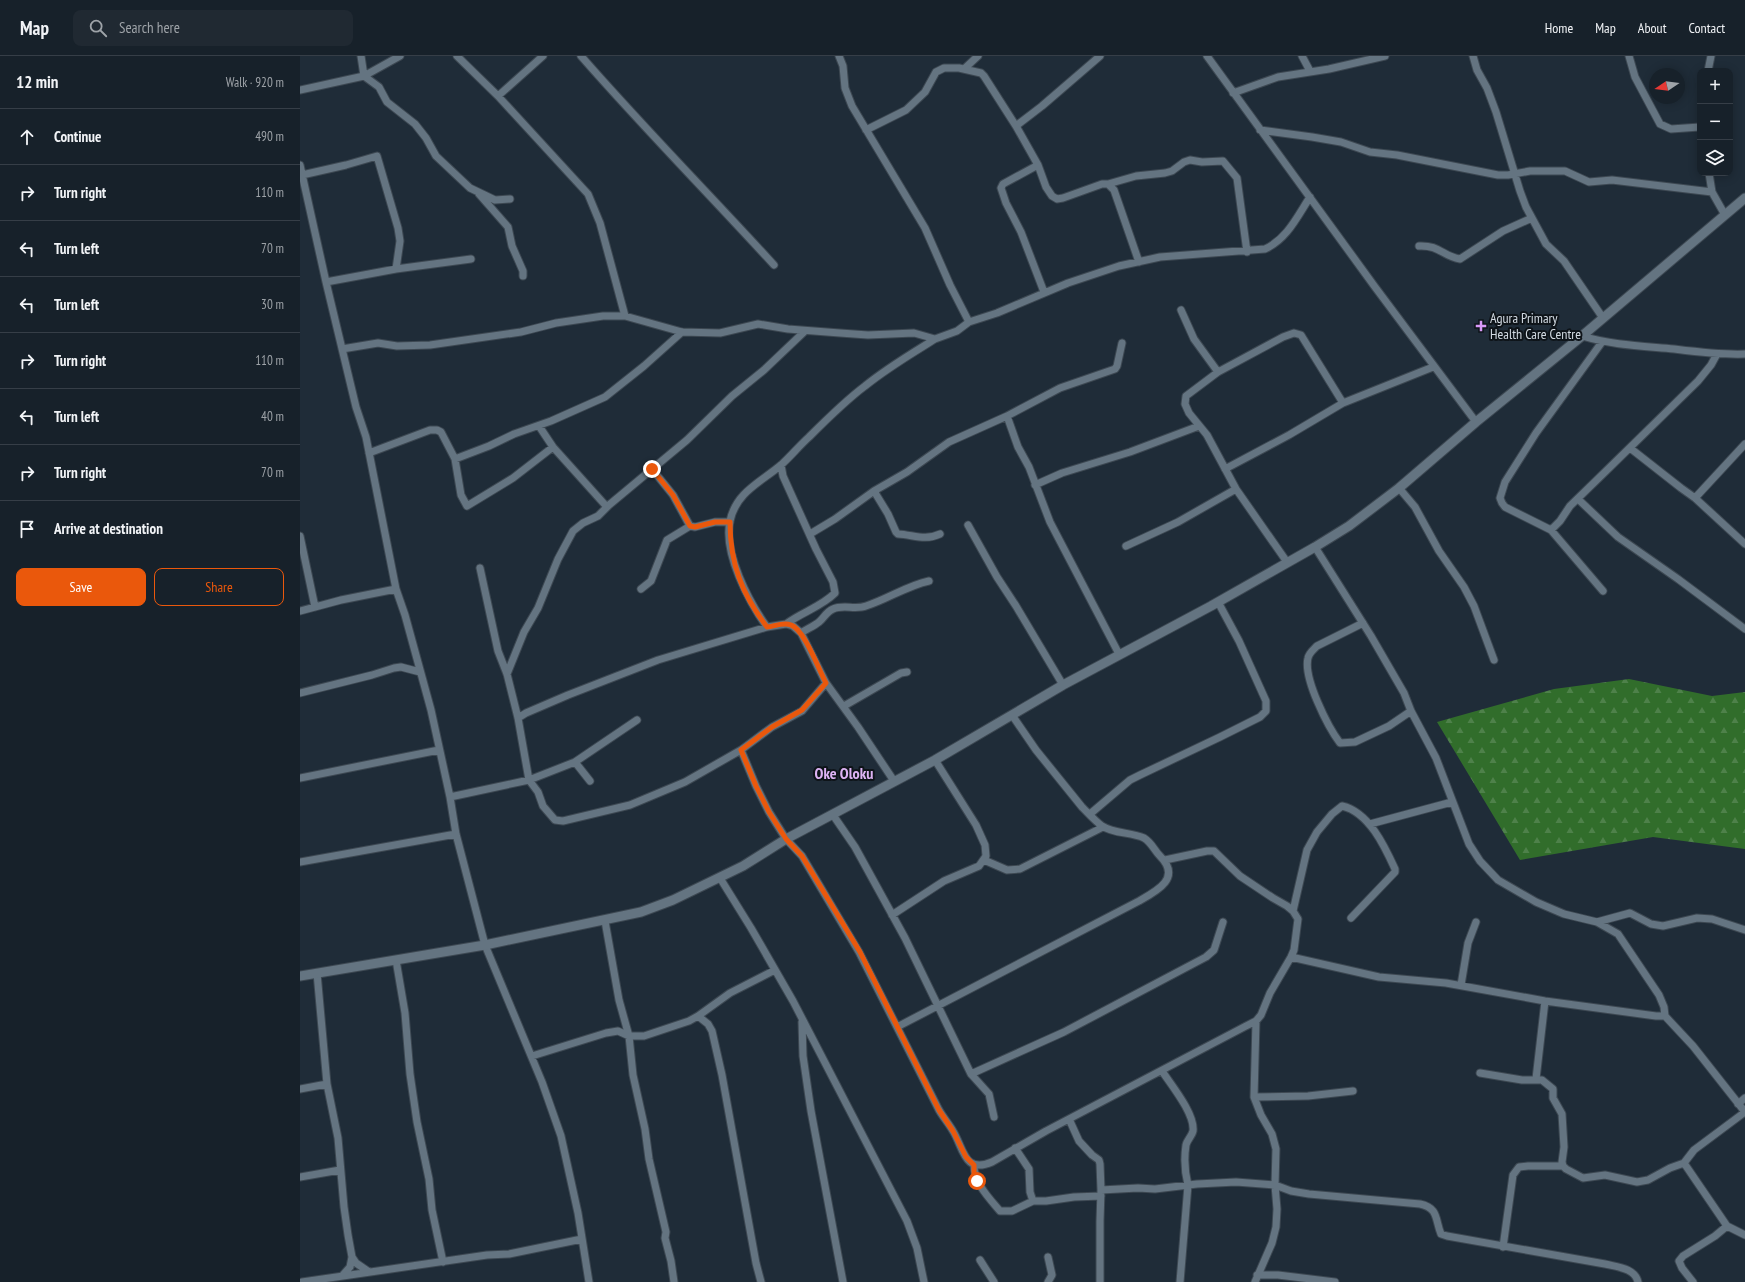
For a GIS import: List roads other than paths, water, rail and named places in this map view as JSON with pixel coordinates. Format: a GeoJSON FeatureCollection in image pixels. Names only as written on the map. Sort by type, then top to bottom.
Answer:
{"type":"FeatureCollection","features":[{"type":"Feature","properties":{"kind":"street"},"geometry":{"type":"LineString","coordinates":[[361,56],[364,76],[379,87],[387,102],[415,124],[426,138],[436,156],[470,188],[494,200],[510,199]]}},
{"type":"Feature","properties":{"kind":"street"},"geometry":{"type":"LineString","coordinates":[[300,90],[364,76],[400,56]]}},
{"type":"Feature","properties":{"kind":"street"},"geometry":{"type":"LineString","coordinates":[[457,56],[498,96],[588,194],[600,223],[625,316]]}},
{"type":"Feature","properties":{"kind":"street"},"geometry":{"type":"LineString","coordinates":[[498,96],[543,56]]}},
{"type":"Feature","properties":{"kind":"street"},"geometry":{"type":"LineString","coordinates":[[581,56],[632,114],[690,173],[774,266]]}},
{"type":"Feature","properties":{"kind":"street"},"geometry":{"type":"LineString","coordinates":[[838,56],[844,66],[845,88],[848,97],[866,130],[925,228],[969,322]]}},
{"type":"Feature","properties":{"kind":"street"},"geometry":{"type":"LineString","coordinates":[[964,69],[978,56]]}},
{"type":"Feature","properties":{"kind":"street"},"geometry":{"type":"LineString","coordinates":[[1016,126],[1042,106],[1100,56]]}},
{"type":"Feature","properties":{"kind":"street"},"geometry":{"type":"LineString","coordinates":[[1207,56],[1433,367],[1476,422]]}},
{"type":"Feature","properties":{"kind":"street"},"geometry":{"type":"LineString","coordinates":[[1302,56],[1310,72]]}},
{"type":"Feature","properties":{"kind":"street"},"geometry":{"type":"LineString","coordinates":[[1233,93],[1278,77],[1329,69],[1385,56]]}},
{"type":"Feature","properties":{"kind":"street"},"geometry":{"type":"LineString","coordinates":[[1473,56],[1477,70],[1487,88],[1496,112],[1520,191],[1532,218],[1546,244],[1564,261],[1603,318]]}},
{"type":"Feature","properties":{"kind":"street"},"geometry":{"type":"LineString","coordinates":[[1629,56],[1635,77],[1660,124],[1671,129],[1697,127]]}},
{"type":"Feature","properties":{"kind":"street"},"geometry":{"type":"LineString","coordinates":[[1709,68],[1711,56]]}},
{"type":"Feature","properties":{"kind":"street"},"geometry":{"type":"LineString","coordinates":[[866,130],[906,110],[925,92],[936,72],[944,68],[959,68],[981,73],[1016,126],[1038,165],[1046,187],[1052,196],[1057,199],[1102,184],[1108,184],[1136,176],[1165,173],[1172,171],[1184,162],[1190,160],[1202,162],[1223,162],[1237,178],[1247,252]]}},
{"type":"Feature","properties":{"kind":"street"},"geometry":{"type":"LineString","coordinates":[[1260,130],[1341,142],[1370,152],[1397,155],[1435,164],[1498,175],[1516,174],[1530,171],[1565,171],[1589,182],[1612,180],[1712,192]]}},
{"type":"Feature","properties":{"kind":"street"},"geometry":{"type":"LineString","coordinates":[[302,175],[346,165],[376,156],[398,228],[400,241],[396,269]]}},
{"type":"Feature","properties":{"kind":"street"},"geometry":{"type":"LineString","coordinates":[[300,165],[342,349],[369,453],[396,589],[405,615],[431,710],[450,797],[456,834],[485,945],[532,1056],[561,1136],[571,1176],[589,1282]]}},
{"type":"Feature","properties":{"kind":"street"},"geometry":{"type":"LineString","coordinates":[[1038,165],[1003,184],[1001,188],[1006,203],[1021,232],[1044,292]]}},
{"type":"Feature","properties":{"kind":"street"},"geometry":{"type":"LineString","coordinates":[[1709,176],[1712,192],[1725,215]]}},
{"type":"Feature","properties":{"kind":"street"},"geometry":{"type":"LineString","coordinates":[[1108,184],[1114,190],[1138,262]]}},
{"type":"Feature","properties":{"kind":"street"},"geometry":{"type":"LineString","coordinates":[[478,192],[508,227],[512,246],[523,271],[523,276]]}},
{"type":"Feature","properties":{"kind":"street"},"geometry":{"type":"LineString","coordinates":[[767,627],[757,613],[735,567],[731,553],[730,522],[735,507],[743,495],[758,481],[781,465],[809,436],[864,386],[935,339],[957,331],[969,322],[997,313],[1075,280],[1119,266],[1160,257],[1224,251],[1247,252],[1265,249],[1276,244],[1283,238],[1310,197]]}},
{"type":"Feature","properties":{"kind":"street"},"geometry":{"type":"LineString","coordinates":[[300,976],[485,945],[605,921],[641,912],[672,900],[720,878],[786,839],[935,760],[1063,685],[1218,602],[1349,526],[1399,488],[1745,198]]}},
{"type":"Feature","properties":{"kind":"street"},"geometry":{"type":"LineString","coordinates":[[1419,246],[1432,246],[1460,259],[1503,231],[1532,218]]}},
{"type":"Feature","properties":{"kind":"street"},"geometry":{"type":"LineString","coordinates":[[326,282],[396,269],[471,259]]}},
{"type":"Feature","properties":{"kind":"street"},"geometry":{"type":"LineString","coordinates":[[1181,310],[1194,339],[1218,372]]}},
{"type":"Feature","properties":{"kind":"street"},"geometry":{"type":"LineString","coordinates":[[342,349],[378,343],[397,346],[424,345],[521,332],[588,318],[625,316],[682,332],[720,333],[758,324],[805,331],[868,335],[914,334],[935,339]]}},
{"type":"Feature","properties":{"kind":"street"},"geometry":{"type":"LineString","coordinates":[[507,674],[524,632],[538,608],[558,559],[573,531],[583,523],[598,516],[687,440],[732,396],[764,370],[805,331]]}},
{"type":"Feature","properties":{"kind":"street"},"geometry":{"type":"LineString","coordinates":[[455,459],[585,407],[605,397],[644,366],[682,332]]}},
{"type":"Feature","properties":{"kind":"street"},"geometry":{"type":"LineString","coordinates":[[1288,562],[1236,489],[1207,435],[1199,426],[1185,404],[1186,396],[1218,372],[1283,337],[1294,333],[1301,335],[1343,403]]}},
{"type":"Feature","properties":{"kind":"street"},"geometry":{"type":"LineString","coordinates":[[1582,336],[1602,342],[1717,354],[1745,354]]}},
{"type":"Feature","properties":{"kind":"street"},"geometry":{"type":"LineString","coordinates":[[1602,342],[1536,433],[1505,482],[1500,498],[1505,507],[1551,530],[1603,591]]}},
{"type":"Feature","properties":{"kind":"street"},"geometry":{"type":"LineString","coordinates":[[810,534],[835,519],[874,491],[907,472],[949,442],[1007,416],[1060,388],[1115,369],[1122,343]]}},
{"type":"Feature","properties":{"kind":"street"},"geometry":{"type":"LineString","coordinates":[[1551,530],[1578,499],[1698,381],[1711,365],[1717,354]]}},
{"type":"Feature","properties":{"kind":"street"},"geometry":{"type":"LineString","coordinates":[[1225,469],[1290,435],[1343,403],[1433,367]]}},
{"type":"Feature","properties":{"kind":"street"},"geometry":{"type":"LineString","coordinates":[[1007,416],[1018,447],[1029,467],[1050,522],[1119,654]]}},
{"type":"Feature","properties":{"kind":"street"},"geometry":{"type":"LineString","coordinates":[[539,426],[553,447],[607,507]]}},
{"type":"Feature","properties":{"kind":"street"},"geometry":{"type":"LineString","coordinates":[[1036,485],[1062,473],[1130,452],[1199,426]]}},
{"type":"Feature","properties":{"kind":"street"},"geometry":{"type":"LineString","coordinates":[[369,453],[430,430],[437,430],[441,432],[455,459],[461,495],[467,506],[513,478],[553,447]]}},
{"type":"Feature","properties":{"kind":"street"},"geometry":{"type":"LineString","coordinates":[[1695,498],[1745,444]]}},
{"type":"Feature","properties":{"kind":"street"},"geometry":{"type":"LineString","coordinates":[[1630,448],[1695,498],[1745,544]]}},
{"type":"Feature","properties":{"kind":"street"},"geometry":{"type":"LineString","coordinates":[[781,465],[783,476],[816,549],[833,582],[835,593],[827,600],[797,616],[786,624]]}},
{"type":"Feature","properties":{"kind":"street"},"geometry":{"type":"LineString","coordinates":[[652,469],[673,495],[690,526]]}},
{"type":"Feature","properties":{"kind":"street"},"geometry":{"type":"LineString","coordinates":[[1399,488],[1415,507],[1439,551],[1464,587],[1474,606],[1494,660]]}},
{"type":"Feature","properties":{"kind":"street"},"geometry":{"type":"LineString","coordinates":[[1126,546],[1178,522],[1236,489]]}},
{"type":"Feature","properties":{"kind":"street"},"geometry":{"type":"LineString","coordinates":[[874,491],[898,534],[920,538],[934,537],[940,534]]}},
{"type":"Feature","properties":{"kind":"street"},"geometry":{"type":"LineString","coordinates":[[1578,499],[1618,538],[1678,579],[1745,629]]}},
{"type":"Feature","properties":{"kind":"street"},"geometry":{"type":"LineString","coordinates":[[641,589],[651,581],[667,540],[690,526],[695,527],[715,522],[730,522]]}},
{"type":"Feature","properties":{"kind":"street"},"geometry":{"type":"LineString","coordinates":[[968,525],[996,577],[1016,606],[1063,685]]}},
{"type":"Feature","properties":{"kind":"street"},"geometry":{"type":"LineString","coordinates":[[300,536],[315,607]]}},
{"type":"Feature","properties":{"kind":"street"},"geometry":{"type":"LineString","coordinates":[[1315,547],[1363,623],[1404,693],[1411,711],[1436,758],[1469,844],[1480,861],[1498,880],[1536,902],[1564,914],[1597,922],[1618,934],[1659,995],[1664,1007],[1665,1016],[1693,1046],[1745,1112],[1694,1150],[1684,1163],[1670,1168],[1648,1180],[1637,1182],[1605,1175],[1583,1178],[1566,1170],[1563,1166],[1562,1162],[1564,1147],[1562,1114],[1553,1098],[1553,1089],[1542,1080],[1522,1080],[1480,1074]]}},
{"type":"Feature","properties":{"kind":"street"},"geometry":{"type":"LineString","coordinates":[[480,568],[498,651],[507,674],[518,718],[529,780],[538,792],[543,806],[555,820],[563,821],[630,805],[685,782],[741,750],[772,727],[802,710],[826,683]]}},
{"type":"Feature","properties":{"kind":"street"},"geometry":{"type":"LineString","coordinates":[[801,633],[820,621],[834,608],[860,608],[917,583],[929,581]]}},
{"type":"Feature","properties":{"kind":"street"},"geometry":{"type":"LineString","coordinates":[[300,611],[341,600],[396,589]]}},
{"type":"Feature","properties":{"kind":"street"},"geometry":{"type":"LineString","coordinates":[[1090,814],[1130,780],[1260,717],[1266,711],[1266,702],[1239,641],[1218,602]]}},
{"type":"Feature","properties":{"kind":"street"},"geometry":{"type":"LineString","coordinates":[[1363,623],[1317,646],[1311,651],[1308,658],[1310,682],[1332,732],[1340,743],[1355,742],[1389,726],[1411,711]]}},
{"type":"Feature","properties":{"kind":"street"},"geometry":{"type":"LineString","coordinates":[[518,718],[568,695],[658,660],[767,627],[786,624],[794,626],[801,633],[826,683],[844,706],[894,781]]}},
{"type":"Feature","properties":{"kind":"street"},"geometry":{"type":"LineString","coordinates":[[300,693],[394,668],[401,667],[420,672]]}},
{"type":"Feature","properties":{"kind":"street"},"geometry":{"type":"LineString","coordinates":[[844,706],[901,673],[907,672]]}},
{"type":"Feature","properties":{"kind":"street"},"geometry":{"type":"LineString","coordinates":[[897,1026],[1160,889],[1167,880],[1168,866],[1165,860],[1159,856],[1153,845],[1144,838],[1103,827],[1082,807],[1036,750],[1012,715]]}},
{"type":"Feature","properties":{"kind":"street"},"geometry":{"type":"LineString","coordinates":[[450,797],[529,780],[575,762],[637,720]]}},
{"type":"Feature","properties":{"kind":"street"},"geometry":{"type":"LineString","coordinates":[[300,778],[439,750]]}},
{"type":"Feature","properties":{"kind":"street"},"geometry":{"type":"LineString","coordinates":[[741,750],[756,786],[786,839],[802,856],[845,930],[860,952],[939,1110],[953,1131],[966,1157],[974,1165],[984,1165],[1256,1021],[1261,1015],[1270,993],[1294,950],[1298,919],[1293,911],[1240,876],[1214,851],[1207,851],[1165,860]]}},
{"type":"Feature","properties":{"kind":"street"},"geometry":{"type":"LineString","coordinates":[[892,916],[944,881],[979,866],[984,860],[987,852],[976,825],[935,760]]}},
{"type":"Feature","properties":{"kind":"street"},"geometry":{"type":"LineString","coordinates":[[575,762],[590,781]]}},
{"type":"Feature","properties":{"kind":"street"},"geometry":{"type":"LineString","coordinates":[[1370,824],[1452,802]]}},
{"type":"Feature","properties":{"kind":"street"},"geometry":{"type":"LineString","coordinates":[[1293,911],[1307,850],[1317,832],[1332,814],[1342,806],[1349,808],[1370,824],[1391,860],[1395,872],[1351,918]]}},
{"type":"Feature","properties":{"kind":"street"},"geometry":{"type":"LineString","coordinates":[[833,815],[855,847],[892,916],[971,1074],[989,1094],[994,1117]]}},
{"type":"Feature","properties":{"kind":"street"},"geometry":{"type":"LineString","coordinates":[[984,860],[1007,870],[1020,869],[1103,827]]}},
{"type":"Feature","properties":{"kind":"street"},"geometry":{"type":"LineString","coordinates":[[300,862],[456,834]]}},
{"type":"Feature","properties":{"kind":"street"},"geometry":{"type":"LineString","coordinates":[[720,878],[737,904],[802,1019],[907,1220],[917,1248],[924,1282]]}},
{"type":"Feature","properties":{"kind":"street"},"geometry":{"type":"LineString","coordinates":[[1597,922],[1630,913],[1652,924],[1663,926],[1697,918],[1712,919],[1745,930]]}},
{"type":"Feature","properties":{"kind":"street"},"geometry":{"type":"LineString","coordinates":[[605,921],[619,1000],[629,1036],[633,1075],[645,1129],[649,1158],[666,1232],[665,1238],[671,1261],[674,1282]]}},
{"type":"Feature","properties":{"kind":"street"},"geometry":{"type":"LineString","coordinates":[[971,1074],[1064,1032],[1206,957],[1214,950],[1223,922]]}},
{"type":"Feature","properties":{"kind":"street"},"geometry":{"type":"LineString","coordinates":[[1461,985],[1468,943],[1476,922]]}},
{"type":"Feature","properties":{"kind":"street"},"geometry":{"type":"LineString","coordinates":[[1291,957],[1378,977],[1404,978],[1461,985],[1545,1001],[1665,1016]]}},
{"type":"Feature","properties":{"kind":"street"},"geometry":{"type":"LineString","coordinates":[[396,960],[405,1013],[410,1074],[417,1122],[429,1179],[432,1210],[443,1262]]}},
{"type":"Feature","properties":{"kind":"street"},"geometry":{"type":"LineString","coordinates":[[532,1056],[618,1031],[629,1036],[644,1036],[688,1021],[698,1016],[730,994],[775,970]]}},
{"type":"Feature","properties":{"kind":"street"},"geometry":{"type":"LineString","coordinates":[[317,973],[327,1084],[338,1138],[344,1207],[352,1257],[350,1267],[342,1276]]}},
{"type":"Feature","properties":{"kind":"street"},"geometry":{"type":"LineString","coordinates":[[1536,1079],[1545,1001]]}},
{"type":"Feature","properties":{"kind":"street"},"geometry":{"type":"LineString","coordinates":[[698,1016],[708,1024],[712,1031],[722,1075],[756,1263],[761,1282]]}},
{"type":"Feature","properties":{"kind":"street"},"geometry":{"type":"LineString","coordinates":[[802,1019],[803,1056],[809,1098],[843,1282]]}},
{"type":"Feature","properties":{"kind":"street"},"geometry":{"type":"LineString","coordinates":[[1256,1021],[1254,1097],[1261,1116],[1268,1126],[1275,1143],[1275,1185],[1277,1209],[1276,1227],[1272,1243],[1256,1278]]}},
{"type":"Feature","properties":{"kind":"street"},"geometry":{"type":"LineString","coordinates":[[1162,1071],[1179,1096],[1192,1123],[1193,1133],[1186,1145],[1185,1175],[1188,1185],[1180,1282]]}},
{"type":"Feature","properties":{"kind":"street"},"geometry":{"type":"LineString","coordinates":[[300,1089],[327,1084]]}},
{"type":"Feature","properties":{"kind":"street"},"geometry":{"type":"LineString","coordinates":[[1254,1097],[1308,1096],[1353,1091]]}},
{"type":"Feature","properties":{"kind":"street"},"geometry":{"type":"LineString","coordinates":[[1738,1104],[1745,1098]]}},
{"type":"Feature","properties":{"kind":"street"},"geometry":{"type":"LineString","coordinates":[[1069,1119],[1080,1141],[1098,1160],[1101,1193],[1100,1282]]}},
{"type":"Feature","properties":{"kind":"street"},"geometry":{"type":"LineString","coordinates":[[1015,1148],[1029,1169],[1030,1192],[1033,1201]]}},
{"type":"Feature","properties":{"kind":"street"},"geometry":{"type":"LineString","coordinates":[[1684,1163],[1727,1226],[1745,1235]]}},
{"type":"Feature","properties":{"kind":"street"},"geometry":{"type":"LineString","coordinates":[[974,1165],[974,1174],[977,1181],[1000,1211],[1012,1211],[1033,1201],[1046,1201],[1138,1188],[1155,1189],[1236,1182],[1275,1185],[1290,1191],[1309,1194],[1428,1205],[1436,1216],[1442,1234],[1447,1236],[1605,1264],[1630,1270],[1637,1278],[1638,1282]]}},
{"type":"Feature","properties":{"kind":"street"},"geometry":{"type":"LineString","coordinates":[[1503,1246],[1513,1175],[1518,1167],[1563,1166]]}},
{"type":"Feature","properties":{"kind":"street"},"geometry":{"type":"LineString","coordinates":[[300,1176],[340,1170]]}},
{"type":"Feature","properties":{"kind":"street"},"geometry":{"type":"LineString","coordinates":[[1693,1282],[1682,1268],[1679,1261],[1683,1256],[1715,1236],[1727,1226]]}},
{"type":"Feature","properties":{"kind":"street"},"geometry":{"type":"LineString","coordinates":[[302,1282],[330,1280],[342,1276],[493,1254],[509,1254],[582,1239]]}},
{"type":"Feature","properties":{"kind":"street"},"geometry":{"type":"LineString","coordinates":[[352,1257],[356,1263],[369,1272]]}},
{"type":"Feature","properties":{"kind":"street"},"geometry":{"type":"LineString","coordinates":[[1048,1257],[1052,1275],[1048,1282]]}},
{"type":"Feature","properties":{"kind":"street"},"geometry":{"type":"LineString","coordinates":[[980,1260],[994,1282]]}},
{"type":"Feature","properties":{"kind":"street"},"geometry":{"type":"LineString","coordinates":[[1256,1278],[1278,1275],[1322,1279],[1336,1282]]}},
{"type":"Feature","properties":{"kind":"place","name":"Agura Primary Health Care Centre"},"geometry":{"type":"Point","coordinates":[1481,326]}},
{"type":"Feature","properties":{"kind":"district","name":"Oke Oloku"},"geometry":{"type":"Point","coordinates":[844,773]}}]}
